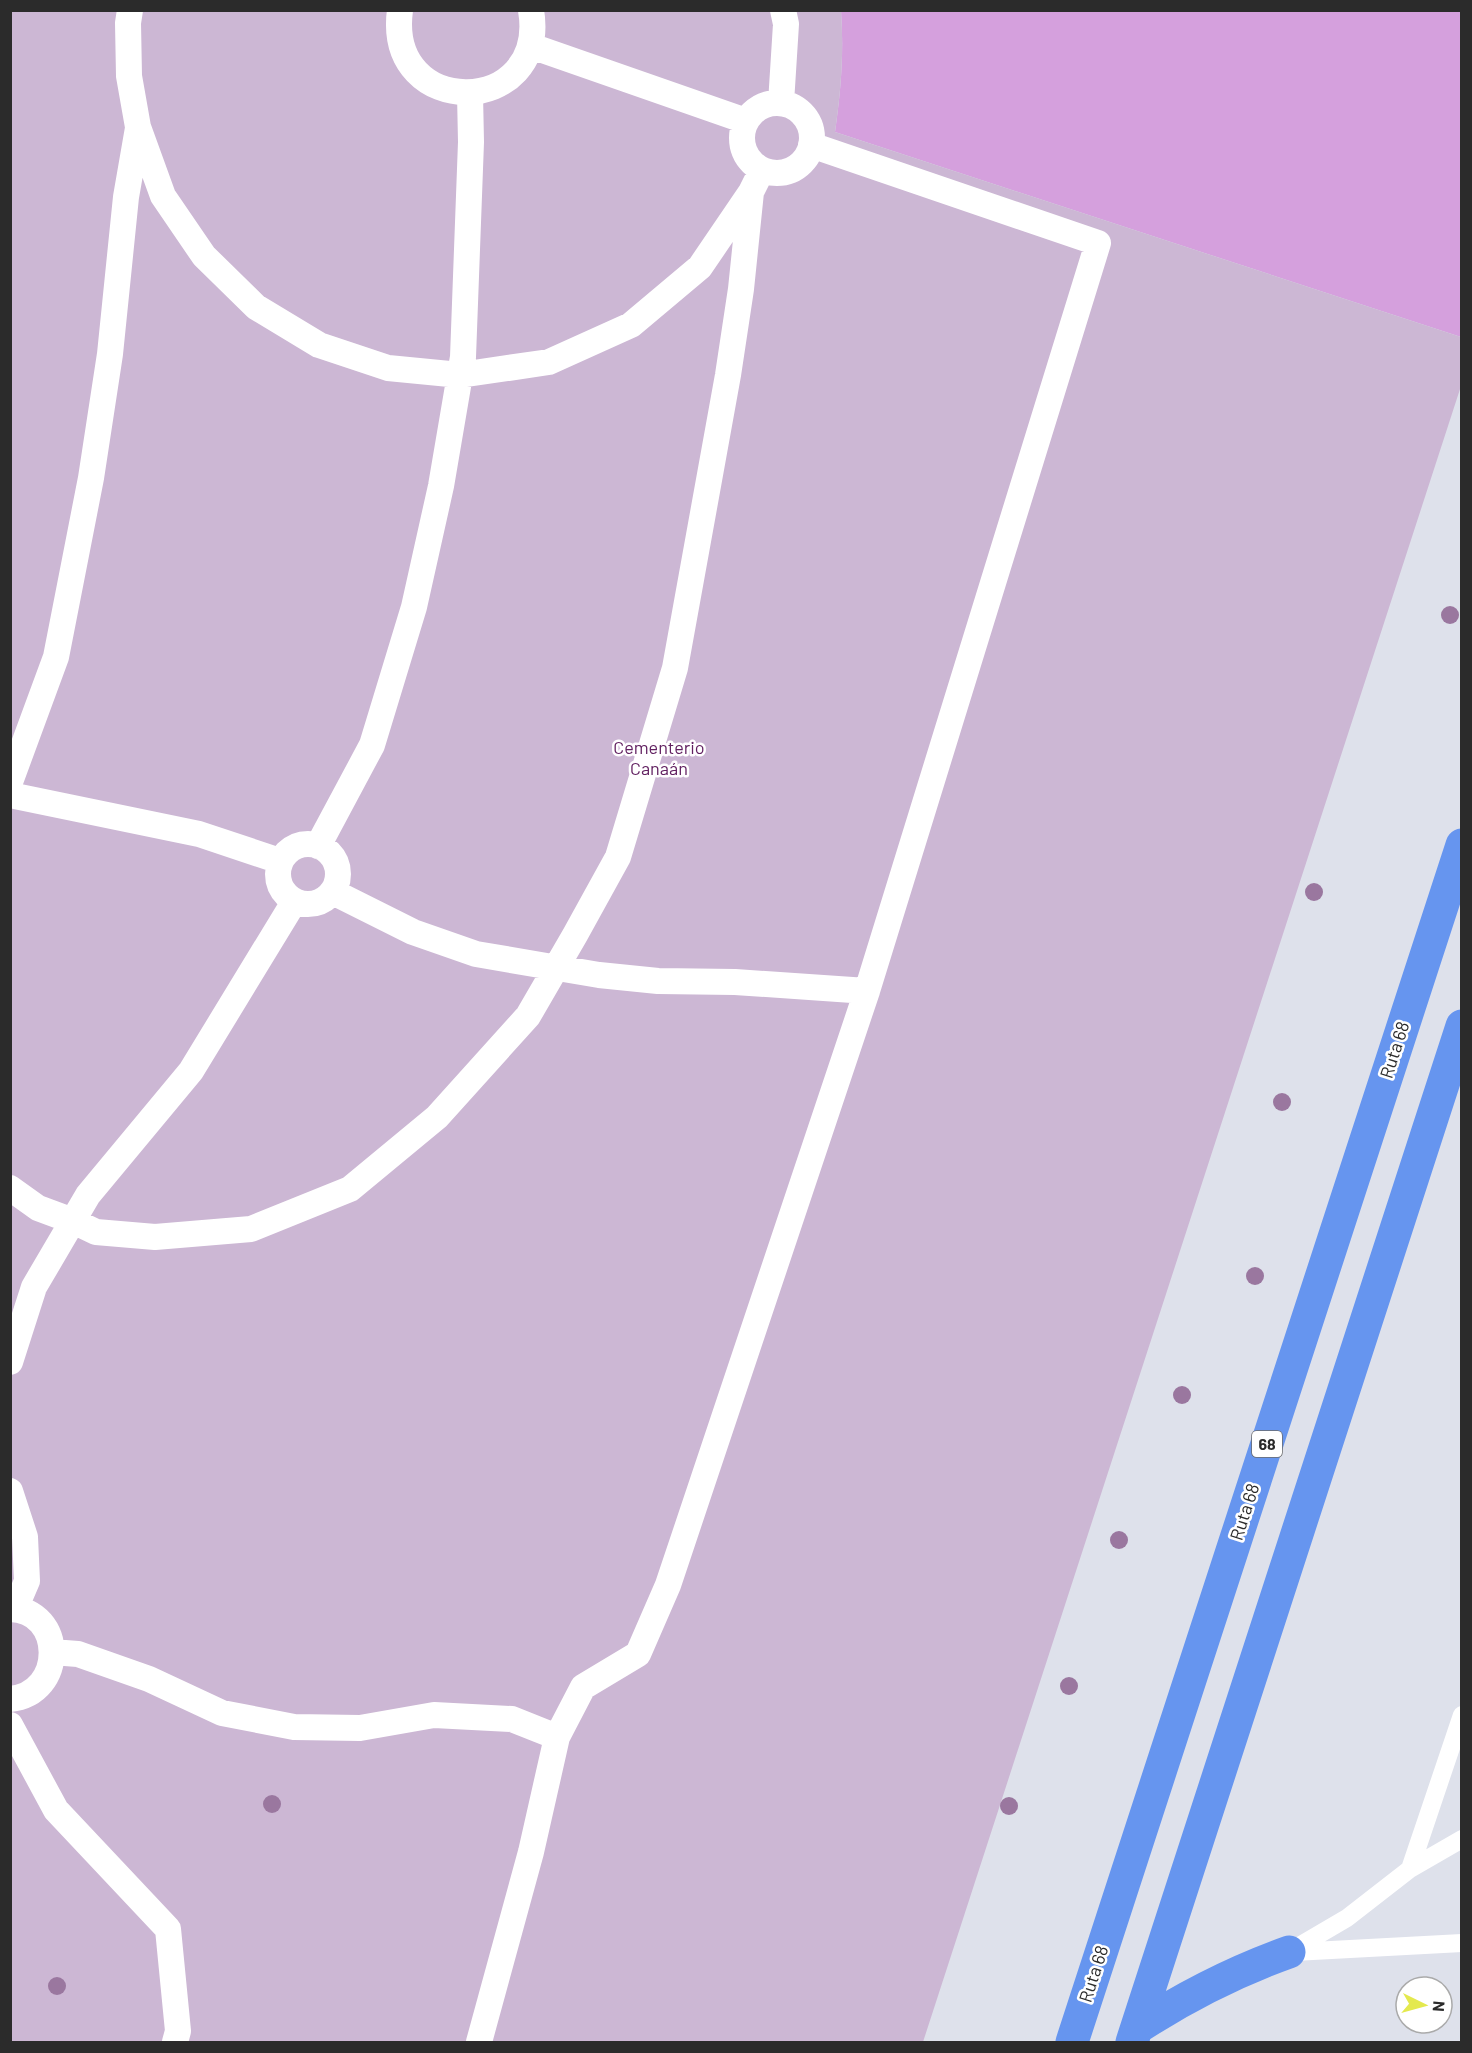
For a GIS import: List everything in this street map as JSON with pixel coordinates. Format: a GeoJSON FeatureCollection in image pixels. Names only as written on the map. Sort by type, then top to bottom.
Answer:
{"type":"FeatureCollection","features":[{"type":"Feature","properties":{"kind":"highway","name":"Ruta 68"},"geometry":{"type":"LineString","coordinates":[[1072,2043],[1461,845]]}},
{"type":"Feature","properties":{"kind":"highway"},"geometry":{"type":"LineString","coordinates":[[1134,2035],[1461,1026]]}},
{"type":"Feature","properties":{"kind":"highway"},"geometry":{"type":"LineString","coordinates":[[1134,2035],[1204,1987],[1289,1952]]}},
{"type":"Feature","properties":{"kind":"street"},"geometry":{"type":"LineString","coordinates":[[10,1188],[38,1208],[96,1232],[155,1237],[251,1229],[350,1189],[437,1117],[528,1016],[618,857],[675,668],[728,375],[756,181],[751,161],[744,151],[742,139],[746,121],[754,111],[764,105],[781,103],[792,106],[802,113],[809,123],[812,133],[811,145],[806,156],[789,171],[756,181],[700,267],[631,325],[549,362],[460,375],[388,368],[319,345],[256,307],[204,256],[163,196],[138,127],[129,76],[128,23],[130,10]]}},
{"type":"Feature","properties":{"kind":"street"},"geometry":{"type":"LineString","coordinates":[[400,10],[398,27],[401,47],[412,66],[430,83],[448,91],[470,94],[491,89],[511,77],[525,58],[531,46],[534,27],[531,10]]}},
{"type":"Feature","properties":{"kind":"street"},"geometry":{"type":"LineString","coordinates":[[781,103],[786,24],[783,10]]}},
{"type":"Feature","properties":{"kind":"street"},"geometry":{"type":"LineString","coordinates":[[531,46],[746,121]]}},
{"type":"Feature","properties":{"kind":"street"},"geometry":{"type":"LineString","coordinates":[[318,846],[372,745],[414,607],[441,486],[463,357],[471,142],[470,94]]}},
{"type":"Feature","properties":{"kind":"street"},"geometry":{"type":"LineString","coordinates":[[10,782],[56,657],[91,478],[110,354],[126,197],[138,127]]}},
{"type":"Feature","properties":{"kind":"street"},"geometry":{"type":"LineString","coordinates":[[479,2043],[531,1852],[557,1737],[583,1687],[638,1654],[668,1585],[867,991],[1098,243],[811,145]]}},
{"type":"Feature","properties":{"kind":"street"},"geometry":{"type":"LineString","coordinates":[[10,795],[199,834],[280,861]]}},
{"type":"Feature","properties":{"kind":"street"},"geometry":{"type":"LineString","coordinates":[[308,844],[318,846],[329,853],[335,862],[338,872],[333,892],[315,904],[304,905],[294,902],[280,887],[277,872],[280,861],[286,853],[297,846],[308,844]]}},
{"type":"Feature","properties":{"kind":"street"},"geometry":{"type":"LineString","coordinates":[[333,892],[413,932],[476,954],[556,969],[658,981],[735,982],[867,991]]}},
{"type":"Feature","properties":{"kind":"street"},"geometry":{"type":"LineString","coordinates":[[10,1362],[34,1287],[88,1196],[191,1071],[294,902]]}},
{"type":"Feature","properties":{"kind":"street"},"geometry":{"type":"LineString","coordinates":[[10,1491],[25,1537],[27,1581],[13,1609],[28,1613],[41,1623],[50,1636],[52,1652],[50,1668],[43,1682],[33,1691],[19,1698],[10,1699]]}},
{"type":"Feature","properties":{"kind":"street"},"geometry":{"type":"LineString","coordinates":[[52,1652],[78,1654],[149,1679],[222,1713],[294,1727],[360,1728],[434,1715],[512,1719],[557,1737]]}},
{"type":"Feature","properties":{"kind":"street"},"geometry":{"type":"LineString","coordinates":[[10,1725],[56,1810],[168,1929],[178,2031],[175,2043]]}},
{"type":"Feature","properties":{"kind":"lane"},"geometry":{"type":"LineString","coordinates":[[1410,1869],[1461,1715]]}},
{"type":"Feature","properties":{"kind":"lane"},"geometry":{"type":"LineString","coordinates":[[1289,1952],[1347,1918],[1410,1869],[1461,1839]]}},
{"type":"Feature","properties":{"kind":"lane"},"geometry":{"type":"LineString","coordinates":[[1289,1952],[1461,1943]]}},
{"type":"Feature","properties":{"kind":"shaded area"},"geometry":{"type":"Polygon","coordinates":[[[841,11],[1461,11],[1461,337],[835,132],[841,72],[841,11]]]}},
{"type":"Feature","properties":{"kind":"green space","name":"Cementerio Canaán"},"geometry":{"type":"Polygon","coordinates":[[[11,11],[841,11],[841,72],[835,132],[1461,337],[1461,386],[923,2042],[11,2042],[11,11]]]}}]}
